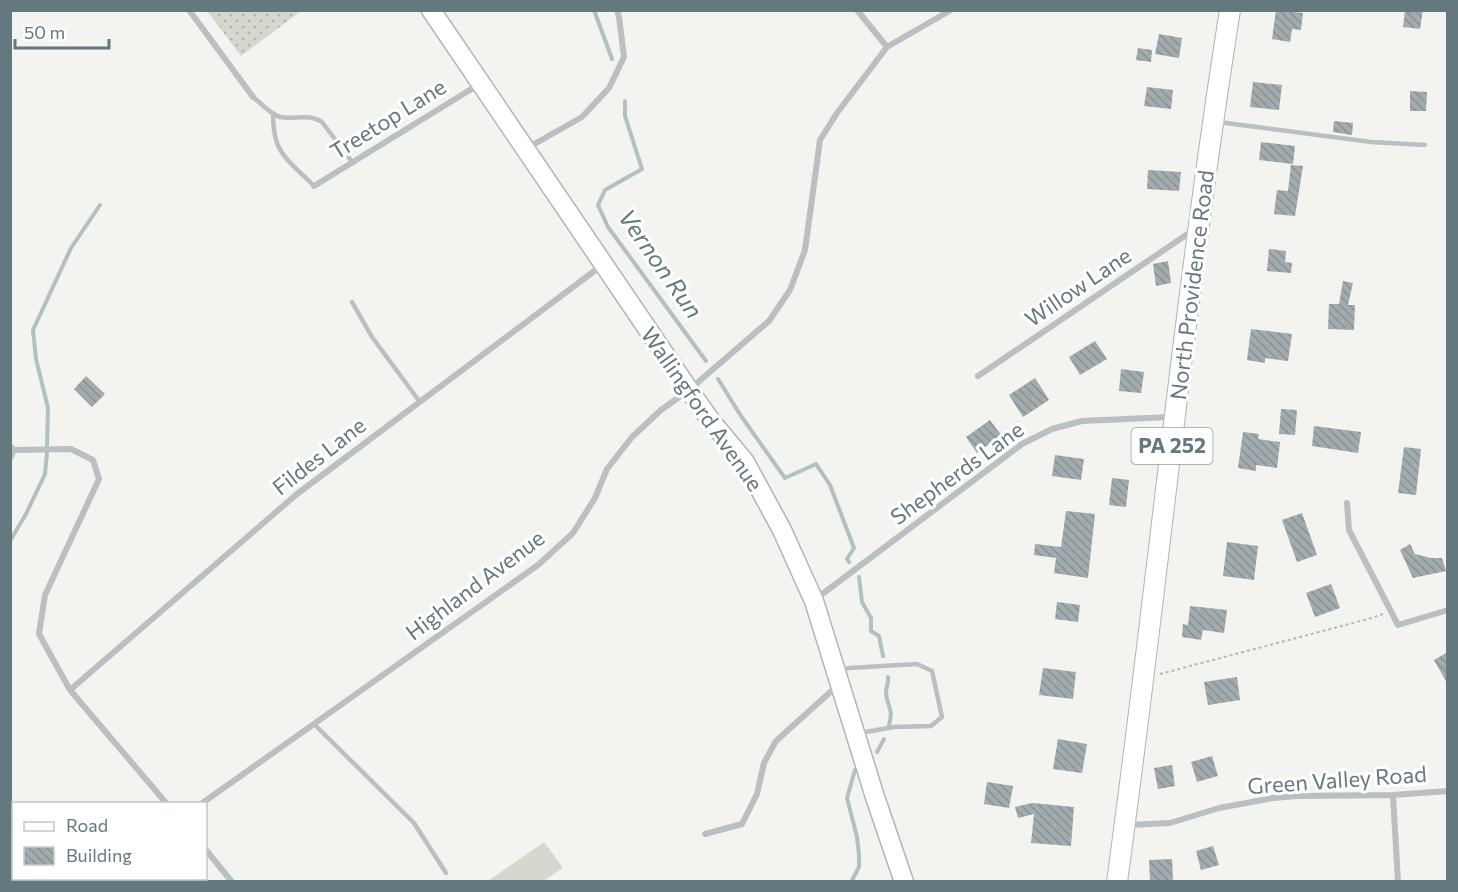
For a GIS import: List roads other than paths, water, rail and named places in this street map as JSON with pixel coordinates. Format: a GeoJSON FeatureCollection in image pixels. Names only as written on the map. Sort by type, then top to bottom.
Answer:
{"type":"FeatureCollection","features":[{"type":"Feature","properties":{"kind":"main road","name":"North Providence Road"},"geometry":{"type":"LineString","coordinates":[[1116,882],[1198,228],[1230,10]]}},
{"type":"Feature","properties":{"kind":"street"},"geometry":{"type":"LineString","coordinates":[[189,10],[253,97]]}},
{"type":"Feature","properties":{"kind":"street","name":"Wallingford Avenue"},"geometry":{"type":"LineString","coordinates":[[431,10],[688,390],[745,462],[782,530],[814,601],[904,882]]}},
{"type":"Feature","properties":{"kind":"street"},"geometry":{"type":"LineString","coordinates":[[525,149],[582,117],[609,88],[624,57],[617,10]]}},
{"type":"Feature","properties":{"kind":"street"},"geometry":{"type":"LineString","coordinates":[[857,10],[887,47]]}},
{"type":"Feature","properties":{"kind":"street","name":"Highland Avenue"},"geometry":{"type":"LineString","coordinates":[[204,802],[538,565],[573,533],[595,498],[607,469],[632,436],[770,321],[790,290],[806,250],[820,141],[837,113],[887,47],[951,10]]}},
{"type":"Feature","properties":{"kind":"street","name":"Treetop Lane"},"geometry":{"type":"LineString","coordinates":[[314,186],[481,83]]}},
{"type":"Feature","properties":{"kind":"street","name":"Willow Lane"},"geometry":{"type":"LineString","coordinates":[[978,376],[1198,228]]}},
{"type":"Feature","properties":{"kind":"street","name":"Fildes Lane"},"geometry":{"type":"LineString","coordinates":[[70,690],[297,494],[602,265]]}},
{"type":"Feature","properties":{"kind":"street","name":"Shepherds Lane"},"geometry":{"type":"LineString","coordinates":[[814,601],[1023,444],[1052,429],[1082,421],[1176,417]]}},
{"type":"Feature","properties":{"kind":"street"},"geometry":{"type":"LineString","coordinates":[[10,458],[12,448],[71,449],[93,460],[99,479],[45,595],[39,634],[70,690],[165,802]]}},
{"type":"Feature","properties":{"kind":"street"},"geometry":{"type":"LineString","coordinates":[[1347,502],[1349,530],[1398,625],[1448,609]]}},
{"type":"Feature","properties":{"kind":"street"},"geometry":{"type":"LineString","coordinates":[[705,834],[742,824],[757,794],[764,763],[776,741],[838,677]]}},
{"type":"Feature","properties":{"kind":"street","name":"Green Valley Road"},"geometry":{"type":"LineString","coordinates":[[1124,825],[1170,823],[1219,808],[1273,798],[1448,791]]}},
{"type":"Feature","properties":{"kind":"street"},"geometry":{"type":"LineString","coordinates":[[1393,795],[1398,882]]}},
{"type":"Feature","properties":{"kind":"street"},"geometry":{"type":"LineString","coordinates":[[207,850],[232,882]]}},
{"type":"Feature","properties":{"kind":"lane"},"geometry":{"type":"LineString","coordinates":[[253,97],[273,114],[281,117],[316,117],[353,163]]}},
{"type":"Feature","properties":{"kind":"lane"},"geometry":{"type":"LineString","coordinates":[[273,114],[277,144],[286,159],[314,186]]}},
{"type":"Feature","properties":{"kind":"lane"},"geometry":{"type":"LineString","coordinates":[[1213,121],[1371,142],[1425,145]]}},
{"type":"Feature","properties":{"kind":"lane"},"geometry":{"type":"LineString","coordinates":[[352,302],[372,337],[420,402]]}},
{"type":"Feature","properties":{"kind":"lane"},"geometry":{"type":"LineString","coordinates":[[838,677],[849,668],[917,664],[932,671],[942,717],[931,726],[894,727],[855,733]]}},
{"type":"Feature","properties":{"kind":"lane"},"geometry":{"type":"LineString","coordinates":[[314,723],[414,823],[447,873]]}},
{"type":"Feature","properties":{"kind":"waterway","name":"Vernon Run"},"geometry":{"type":"LineString","coordinates":[[594,10],[612,59]]}},
{"type":"Feature","properties":{"kind":"waterway","name":"Vernon Run"},"geometry":{"type":"LineString","coordinates":[[625,101],[625,116],[642,169],[605,190],[598,205],[608,227],[706,361]]}},
{"type":"Feature","properties":{"kind":"waterway"},"geometry":{"type":"LineString","coordinates":[[47,447],[48,408],[36,359],[33,330],[71,248],[100,205]]}},
{"type":"Feature","properties":{"kind":"waterway","name":"Vernon Run"},"geometry":{"type":"LineString","coordinates":[[718,379],[785,478],[816,464],[830,485],[854,548],[847,559],[849,562]]}},
{"type":"Feature","properties":{"kind":"waterway"},"geometry":{"type":"LineString","coordinates":[[10,541],[45,474],[47,453]]}},
{"type":"Feature","properties":{"kind":"waterway","name":"Vernon Run"},"geometry":{"type":"LineString","coordinates":[[859,577],[862,602],[871,618],[871,631],[879,636],[883,656]]}},
{"type":"Feature","properties":{"kind":"waterway","name":"Vernon Run"},"geometry":{"type":"LineString","coordinates":[[888,677],[886,693],[891,711],[889,725]]}},
{"type":"Feature","properties":{"kind":"waterway","name":"Vernon Run"},"geometry":{"type":"LineString","coordinates":[[877,752],[884,739]]}},
{"type":"Feature","properties":{"kind":"waterway","name":"Vernon Run"},"geometry":{"type":"LineString","coordinates":[[851,882],[859,867],[857,837],[847,798],[855,770]]}}]}
